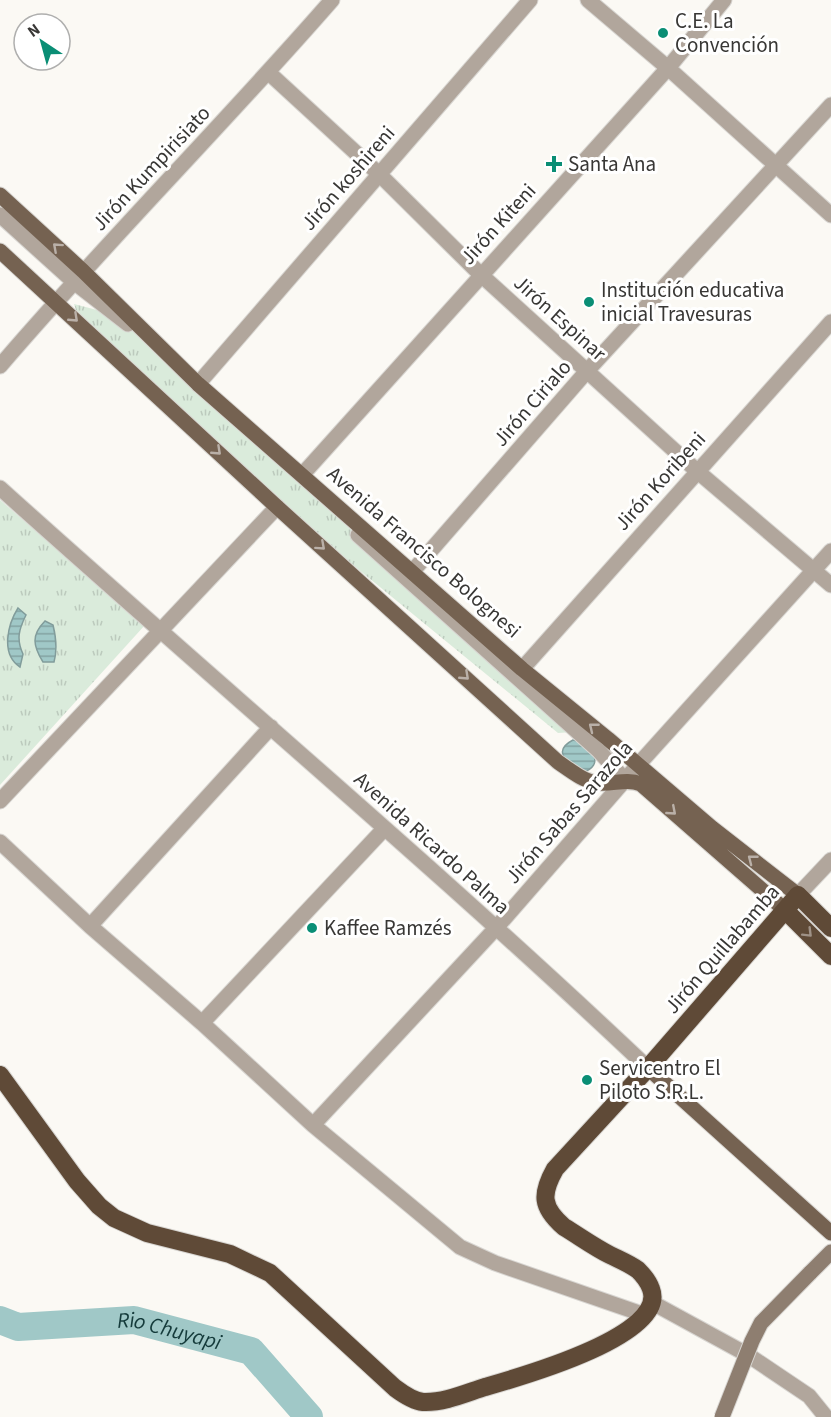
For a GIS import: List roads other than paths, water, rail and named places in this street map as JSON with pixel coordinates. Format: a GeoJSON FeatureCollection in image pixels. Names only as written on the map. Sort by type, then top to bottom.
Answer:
{"type":"FeatureCollection","features":[{"type":"Feature","properties":{"kind":"highway","name":"Jirón Quillabamba"},"geometry":{"type":"LineString","coordinates":[[648,1308],[651,1289],[640,1271],[564,1227],[554,1218],[545,1200],[547,1183],[555,1169],[648,1068],[798,895]]}},
{"type":"Feature","properties":{"kind":"highway","name":"Avenida Francisco Bolognesi"},"geometry":{"type":"LineString","coordinates":[[798,895],[831,928]]}},
{"type":"Feature","properties":{"kind":"highway"},"geometry":{"type":"LineString","coordinates":[[785,910],[831,956]]}},
{"type":"Feature","properties":{"kind":"highway"},"geometry":{"type":"LineString","coordinates":[[0,1075],[77,1181],[99,1206],[114,1218],[147,1233],[230,1254],[270,1273],[395,1388],[415,1400],[422,1402],[440,1400],[537,1372],[607,1343],[631,1328],[648,1308]]}},
{"type":"Feature","properties":{"kind":"main road","name":"Avenida Francisco Bolognesi"},"geometry":{"type":"LineString","coordinates":[[0,195],[79,276],[198,384],[522,669],[712,828],[798,895]]}},
{"type":"Feature","properties":{"kind":"main road"},"geometry":{"type":"LineString","coordinates":[[0,251],[558,762],[579,776],[596,783],[625,780],[641,784],[785,910]]}},
{"type":"Feature","properties":{"kind":"main road","name":"Avenida Ricardo Palma"},"geometry":{"type":"LineString","coordinates":[[648,1068],[831,1233]]}},
{"type":"Feature","properties":{"kind":"street","name":"Jirón Kumpirisiato"},"geometry":{"type":"LineString","coordinates":[[0,366],[56,301],[269,73],[332,0]]}},
{"type":"Feature","properties":{"kind":"street","name":"Jirón koshireni"},"geometry":{"type":"LineString","coordinates":[[198,384],[530,0]]}},
{"type":"Feature","properties":{"kind":"street"},"geometry":{"type":"LineString","coordinates":[[588,0],[668,68],[831,215]]}},
{"type":"Feature","properties":{"kind":"street","name":"Jirón Kiteni"},"geometry":{"type":"LineString","coordinates":[[302,475],[480,274],[668,68],[724,0]]}},
{"type":"Feature","properties":{"kind":"street","name":"Jirón Espinar"},"geometry":{"type":"LineString","coordinates":[[269,73],[379,174],[480,274],[697,471],[831,585]]}},
{"type":"Feature","properties":{"kind":"street","name":"Jirón Cirialo"},"geometry":{"type":"LineString","coordinates":[[412,572],[587,371],[831,105]]}},
{"type":"Feature","properties":{"kind":"street"},"geometry":{"type":"LineString","coordinates":[[0,216],[79,276]]}},
{"type":"Feature","properties":{"kind":"street","name":"Jirón Koribeni"},"geometry":{"type":"LineString","coordinates":[[522,669],[831,322]]}},
{"type":"Feature","properties":{"kind":"street"},"geometry":{"type":"LineString","coordinates":[[198,384],[298,481],[599,751],[625,780]]}},
{"type":"Feature","properties":{"kind":"street","name":"Avenida Ricardo Palma"},"geometry":{"type":"LineString","coordinates":[[0,488],[159,632],[271,727],[550,975],[648,1068]]}},
{"type":"Feature","properties":{"kind":"street"},"geometry":{"type":"LineString","coordinates":[[0,801],[277,507]]}},
{"type":"Feature","properties":{"kind":"street","name":"Jirón Sabas Sarazola"},"geometry":{"type":"LineString","coordinates":[[313,1125],[496,928],[638,765],[831,551]]}},
{"type":"Feature","properties":{"kind":"street"},"geometry":{"type":"LineString","coordinates":[[90,926],[271,727]]}},
{"type":"Feature","properties":{"kind":"street"},"geometry":{"type":"LineString","coordinates":[[202,1023],[384,829]]}},
{"type":"Feature","properties":{"kind":"street"},"geometry":{"type":"LineString","coordinates":[[0,842],[90,926],[202,1023],[313,1125],[460,1246],[495,1263],[648,1308],[748,1355],[809,1396],[826,1417]]}},
{"type":"Feature","properties":{"kind":"street","name":"Jirón Quillabamba"},"geometry":{"type":"LineString","coordinates":[[798,895],[831,860]]}},
{"type":"Feature","properties":{"kind":"street"},"geometry":{"type":"LineString","coordinates":[[722,1417],[761,1323],[831,1252]]}},
{"type":"Feature","properties":{"kind":"water"},"geometry":{"type":"Polygon","coordinates":[[[18,608],[26,615],[19,634],[23,654],[20,667],[10,655],[8,647],[11,622],[18,608]]]}},
{"type":"Feature","properties":{"kind":"water"},"geometry":{"type":"Polygon","coordinates":[[[45,621],[53,625],[56,649],[54,662],[43,662],[37,651],[35,641],[37,631],[45,621]]]}},
{"type":"Feature","properties":{"kind":"water"},"geometry":{"type":"Polygon","coordinates":[[[573,740],[585,745],[594,755],[594,765],[589,770],[581,773],[564,757],[563,749],[573,740]]]}},
{"type":"Feature","properties":{"kind":"waterway","name":"Rio Chuyapi"},"geometry":{"type":"LineString","coordinates":[[0,1320],[18,1327],[134,1320],[251,1351],[309,1417]]}},
{"type":"Feature","properties":{"kind":"place","name":"C.E. La Convención"},"geometry":{"type":"Point","coordinates":[663,33]}},
{"type":"Feature","properties":{"kind":"place","name":"Santa Ana"},"geometry":{"type":"Point","coordinates":[554,164]}},
{"type":"Feature","properties":{"kind":"place","name":"Institución educativa inicial Travesuras"},"geometry":{"type":"Point","coordinates":[589,302]}},
{"type":"Feature","properties":{"kind":"place","name":"Kaffee Ramzés"},"geometry":{"type":"Point","coordinates":[312,928]}},
{"type":"Feature","properties":{"kind":"place","name":"Servicentro El Piloto S.R.L."},"geometry":{"type":"Point","coordinates":[587,1080]}}]}
